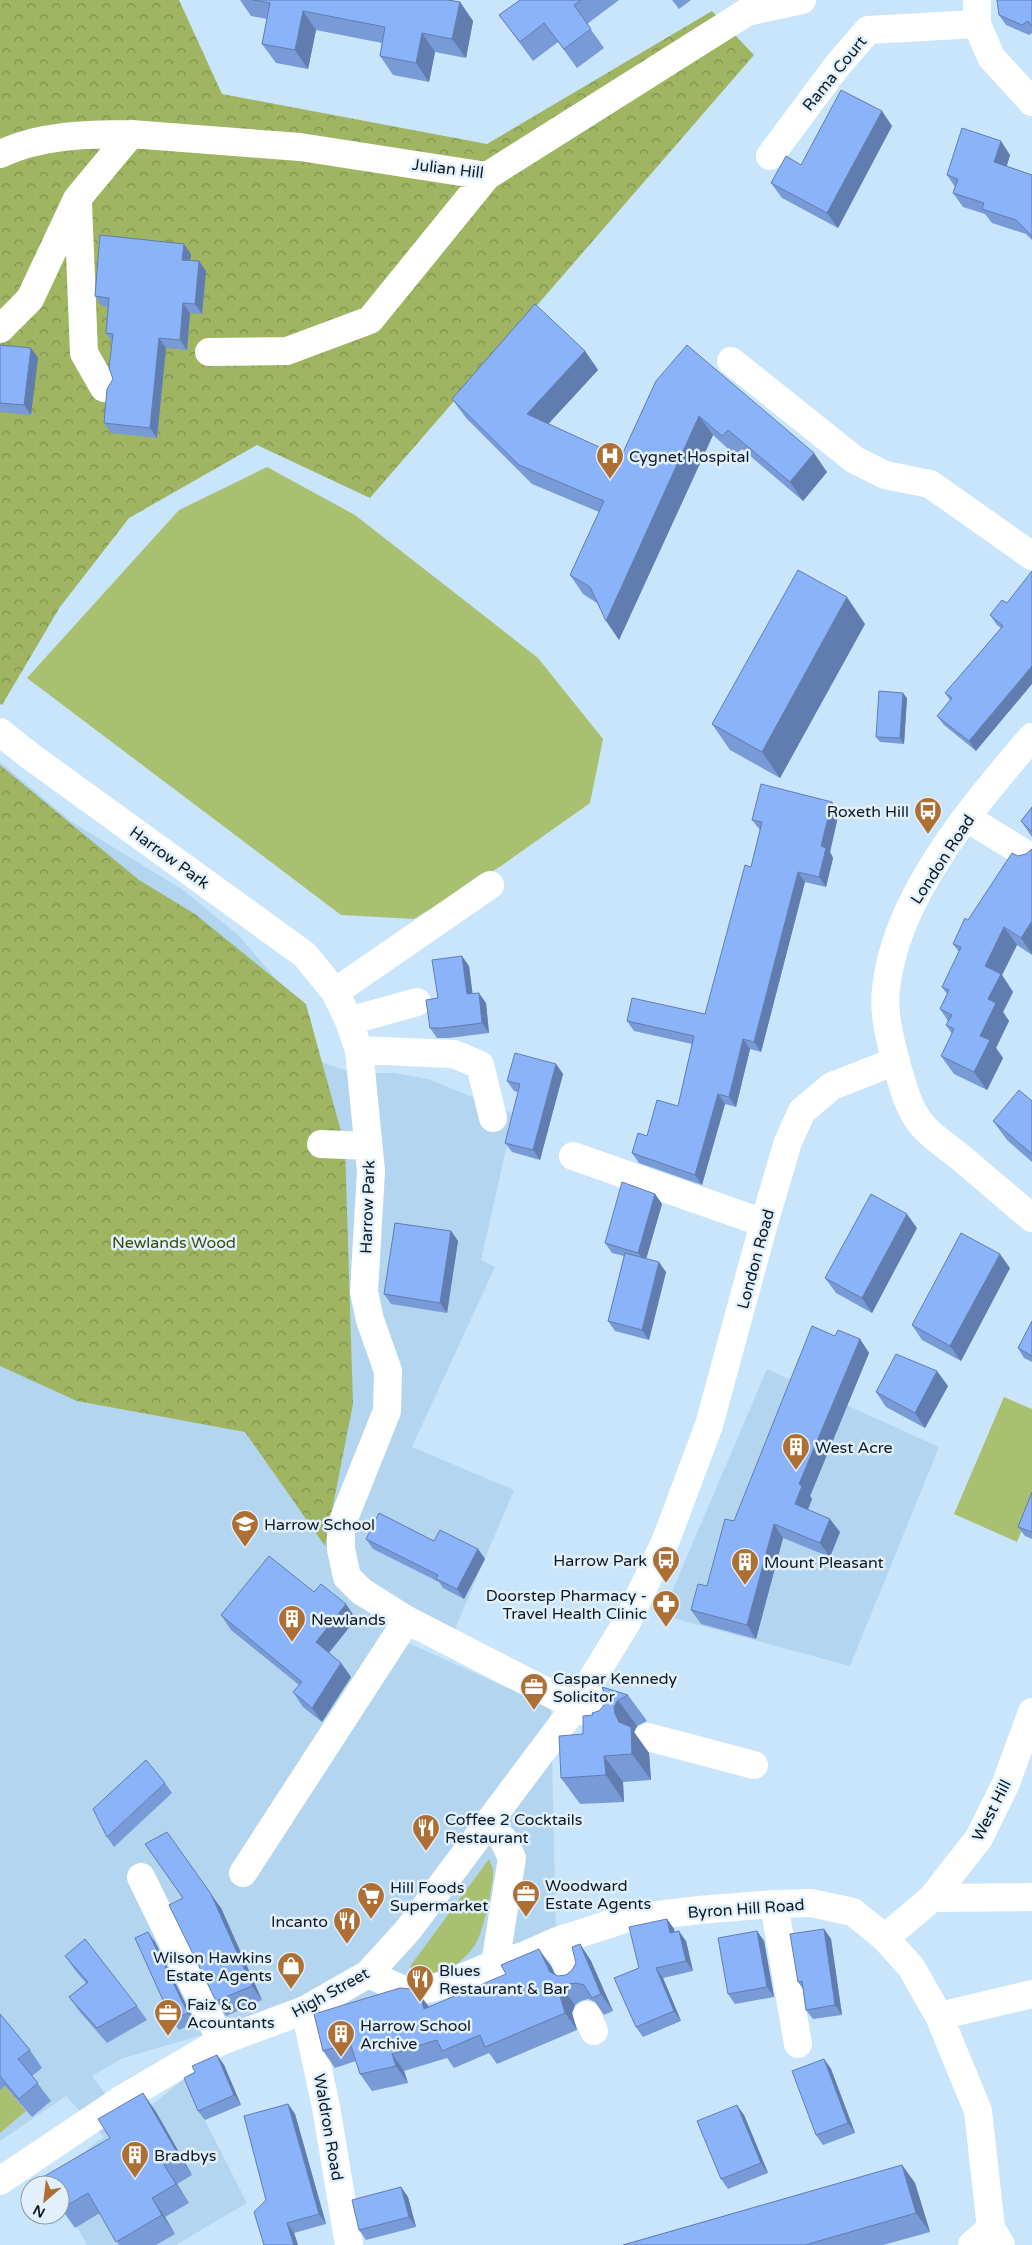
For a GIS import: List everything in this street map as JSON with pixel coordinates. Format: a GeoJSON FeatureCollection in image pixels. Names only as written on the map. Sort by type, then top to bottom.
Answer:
{"type":"FeatureCollection","features":[{"type":"Feature","properties":{"kind":"street","name":"Julian Hill"},"geometry":{"type":"LineString","coordinates":[[0,154],[20,144],[90,134],[132,134],[300,147],[487,176],[747,12],[802,0]]}},
{"type":"Feature","properties":{"kind":"street"},"geometry":{"type":"LineString","coordinates":[[977,12],[991,57],[1032,102]]}},
{"type":"Feature","properties":{"kind":"street","name":"Rama Court"},"geometry":{"type":"LineString","coordinates":[[770,156],[837,66],[868,30],[977,12]]}},
{"type":"Feature","properties":{"kind":"street"},"geometry":{"type":"LineString","coordinates":[[0,329],[30,299],[77,199],[132,134]]}},
{"type":"Feature","properties":{"kind":"street"},"geometry":{"type":"LineString","coordinates":[[209,352],[287,351],[370,320],[487,176]]}},
{"type":"Feature","properties":{"kind":"street"},"geometry":{"type":"LineString","coordinates":[[77,199],[84,353],[104,388]]}},
{"type":"Feature","properties":{"kind":"street"},"geometry":{"type":"LineString","coordinates":[[731,361],[855,460],[885,474],[930,484],[1032,556]]}},
{"type":"Feature","properties":{"kind":"street","name":"Harrow Park"},"geometry":{"type":"LineString","coordinates":[[0,732],[30,756],[305,955],[335,992],[349,1021],[359,1050],[371,1170],[364,1292],[370,1320],[388,1371],[387,1411],[341,1526],[341,1548],[347,1577],[361,1591],[407,1620],[609,1724]]}},
{"type":"Feature","properties":{"kind":"street","name":"London Road"},"geometry":{"type":"LineString","coordinates":[[487,1825],[575,1707],[626,1622],[666,1540],[709,1425],[764,1222],[788,1142],[802,1111],[832,1086],[896,1061],[887,1029],[885,990],[892,954],[911,905],[924,880],[967,818],[998,776],[1032,737]]}},
{"type":"Feature","properties":{"kind":"street"},"geometry":{"type":"LineString","coordinates":[[967,818],[1032,858]]}},
{"type":"Feature","properties":{"kind":"street"},"geometry":{"type":"LineString","coordinates":[[335,992],[490,885]]}},
{"type":"Feature","properties":{"kind":"street"},"geometry":{"type":"LineString","coordinates":[[349,1021],[416,1002]]}},
{"type":"Feature","properties":{"kind":"street"},"geometry":{"type":"LineString","coordinates":[[359,1050],[454,1054],[480,1065],[493,1118]]}},
{"type":"Feature","properties":{"kind":"street"},"geometry":{"type":"LineString","coordinates":[[896,1061],[908,1104],[923,1126],[1032,1218]]}},
{"type":"Feature","properties":{"kind":"street"},"geometry":{"type":"LineString","coordinates":[[321,1144],[368,1146]]}},
{"type":"Feature","properties":{"kind":"street"},"geometry":{"type":"LineString","coordinates":[[573,1156],[764,1222]]}},
{"type":"Feature","properties":{"kind":"street"},"geometry":{"type":"LineString","coordinates":[[243,1873],[407,1620]]}},
{"type":"Feature","properties":{"kind":"street","name":"West Hill"},"geometry":{"type":"LineString","coordinates":[[885,1938],[932,1898],[979,1838],[1006,1783],[1032,1712]]}},
{"type":"Feature","properties":{"kind":"street"},"geometry":{"type":"LineString","coordinates":[[648,1737],[754,1765]]}},
{"type":"Feature","properties":{"kind":"street"},"geometry":{"type":"LineString","coordinates":[[487,1825],[503,1839],[512,1858],[495,1964]]}},
{"type":"Feature","properties":{"kind":"street","name":"High Street"},"geometry":{"type":"LineString","coordinates":[[0,2182],[122,2099],[221,2042],[305,2010],[368,1974],[408,1930],[487,1825]]}},
{"type":"Feature","properties":{"kind":"street"},"geometry":{"type":"LineString","coordinates":[[141,1877],[221,2042]]}},
{"type":"Feature","properties":{"kind":"street"},"geometry":{"type":"LineString","coordinates":[[932,1898],[1032,1897]]}},
{"type":"Feature","properties":{"kind":"street","name":"Byron Hill Road"},"geometry":{"type":"LineString","coordinates":[[368,1974],[402,1989],[423,1990],[447,1984],[495,1964],[523,1956],[557,1941],[625,1919],[699,1910],[774,1904],[812,1903],[853,1912],[885,1938],[911,1967],[939,2016],[978,2111],[988,2239]]}},
{"type":"Feature","properties":{"kind":"street"},"geometry":{"type":"LineString","coordinates":[[774,1904],[798,2044]]}},
{"type":"Feature","properties":{"kind":"street"},"geometry":{"type":"LineString","coordinates":[[557,1941],[572,1977]]}},
{"type":"Feature","properties":{"kind":"street"},"geometry":{"type":"LineString","coordinates":[[939,2016],[1032,1994]]}},
{"type":"Feature","properties":{"kind":"street","name":"Waldron Road"},"geometry":{"type":"LineString","coordinates":[[305,2010],[326,2107],[349,2245]]}},
{"type":"Feature","properties":{"kind":"shaded area","name":"Harrow School"},"geometry":{"type":"Polygon","coordinates":[[[0,762],[72,822],[183,890],[237,934],[297,1003],[316,1060],[353,1073],[394,1073],[428,1079],[514,1114],[481,1260],[495,1267],[412,1447],[514,1490],[455,1629],[389,1634],[551,1708],[556,1940],[428,1993],[442,2036],[306,2005],[123,2058],[92,2076],[128,2124],[184,2079],[247,2203],[176,2245],[87,2245],[70,2214],[70,2175],[53,2175],[104,2137],[66,2096],[0,2141],[0,762]]]}},
{"type":"Feature","properties":{"kind":"shaded area"},"geometry":{"type":"Polygon","coordinates":[[[767,1369],[939,1447],[850,1666],[662,1615],[767,1369]]]}},
{"type":"Feature","properties":{"kind":"green space"},"geometry":{"type":"Polygon","coordinates":[[[0,0],[179,0],[222,94],[487,144],[712,11],[754,55],[370,498],[257,445],[129,518],[60,607],[2,705],[0,704],[0,0]]]}},
{"type":"Feature","properties":{"kind":"green space"},"geometry":{"type":"Polygon","coordinates":[[[267,467],[355,515],[538,658],[603,739],[590,803],[501,866],[414,919],[341,915],[27,678],[179,510],[267,467]]]}},
{"type":"Feature","properties":{"kind":"green space","name":"Newlands Wood"},"geometry":{"type":"Polygon","coordinates":[[[0,765],[139,880],[195,914],[306,1004],[345,1146],[353,1404],[325,1546],[245,1432],[77,1401],[0,1366],[0,765]]]}},
{"type":"Feature","properties":{"kind":"green space"},"geometry":{"type":"Polygon","coordinates":[[[1004,1397],[1032,1409],[1032,1506],[1017,1542],[954,1514],[1004,1397]]]}},
{"type":"Feature","properties":{"kind":"green space"},"geometry":{"type":"Polygon","coordinates":[[[489,1859],[493,1870],[492,1886],[484,1920],[475,1945],[463,1959],[437,1974],[419,1974],[410,1970],[411,1965],[489,1859]]]}},
{"type":"Feature","properties":{"kind":"green space"},"geometry":{"type":"Polygon","coordinates":[[[5,2086],[26,2111],[0,2133],[0,2090],[5,2086]]]}},
{"type":"Feature","properties":{"kind":"building"},"geometry":{"type":"Polygon","coordinates":[[[253,0],[448,0],[460,2],[452,39],[422,33],[416,63],[380,56],[385,27],[303,11],[295,50],[262,44],[270,3],[253,0]]]}},
{"type":"Feature","properties":{"kind":"building"},"geometry":{"type":"Polygon","coordinates":[[[520,0],[581,0],[574,5],[591,29],[564,49],[544,23],[520,42],[499,15],[520,0]]]}},
{"type":"Feature","properties":{"kind":"building"},"geometry":{"type":"Polygon","coordinates":[[[997,0],[1032,0],[1032,26],[1028,21],[1022,25],[999,15],[997,0]]]}},
{"type":"Feature","properties":{"kind":"building"},"geometry":{"type":"Polygon","coordinates":[[[841,90],[882,111],[827,213],[771,183],[786,156],[801,165],[841,90]]]}},
{"type":"Feature","properties":{"kind":"building"},"geometry":{"type":"Polygon","coordinates":[[[962,128],[1001,141],[994,162],[1032,175],[1032,236],[1016,220],[982,209],[984,203],[953,193],[958,179],[947,175],[962,128]]]}},
{"type":"Feature","properties":{"kind":"building"},"geometry":{"type":"Polygon","coordinates":[[[100,235],[184,244],[182,260],[199,261],[195,304],[183,303],[180,340],[159,338],[150,428],[104,423],[107,389],[113,379],[109,368],[113,334],[106,333],[109,298],[95,296],[100,235]]]}},
{"type":"Feature","properties":{"kind":"building","name":"Cygnet Hospital"},"geometry":{"type":"Polygon","coordinates":[[[535,304],[585,351],[527,414],[621,457],[656,381],[687,345],[814,453],[790,482],[728,430],[722,436],[699,416],[606,621],[590,587],[570,575],[604,501],[519,465],[452,399],[535,304]]]}},
{"type":"Feature","properties":{"kind":"building"},"geometry":{"type":"Polygon","coordinates":[[[0,345],[31,348],[24,405],[0,403],[0,345]]]}},
{"type":"Feature","properties":{"kind":"building"},"geometry":{"type":"Polygon","coordinates":[[[798,570],[847,597],[762,752],[712,724],[798,570]]]}},
{"type":"Feature","properties":{"kind":"building"},"geometry":{"type":"Polygon","coordinates":[[[1032,571],[1032,666],[969,741],[937,716],[952,698],[945,693],[1003,626],[990,615],[1002,600],[1007,603],[1032,571]]]}},
{"type":"Feature","properties":{"kind":"building"},"geometry":{"type":"Polygon","coordinates":[[[879,691],[903,693],[900,738],[876,737],[879,691]]]}},
{"type":"Feature","properties":{"kind":"building"},"geometry":{"type":"Polygon","coordinates":[[[761,784],[832,802],[821,846],[826,848],[819,877],[798,872],[754,1042],[743,1039],[729,1097],[718,1094],[695,1175],[632,1153],[638,1133],[647,1136],[657,1100],[678,1106],[694,1036],[627,1021],[632,998],[705,1014],[745,865],[751,867],[762,822],[752,820],[761,784]]]}},
{"type":"Feature","properties":{"kind":"building"},"geometry":{"type":"Polygon","coordinates":[[[1032,807],[1032,832],[1021,821],[1032,807]]]}},
{"type":"Feature","properties":{"kind":"building"},"geometry":{"type":"Polygon","coordinates":[[[1032,849],[1032,921],[1021,938],[1004,927],[985,966],[1001,974],[988,999],[996,1003],[980,1036],[990,1040],[974,1072],[941,1056],[954,1029],[946,1025],[952,1015],[940,1009],[949,990],[942,987],[961,947],[953,944],[965,918],[968,920],[1012,853],[1018,856],[1026,854],[1032,849]]]}},
{"type":"Feature","properties":{"kind":"building"},"geometry":{"type":"Polygon","coordinates":[[[462,956],[467,994],[479,993],[482,1023],[430,1028],[426,1000],[438,998],[432,960],[462,956]]]}},
{"type":"Feature","properties":{"kind":"building"},"geometry":{"type":"Polygon","coordinates":[[[515,1053],[556,1064],[533,1150],[505,1143],[520,1084],[507,1081],[515,1053]]]}},
{"type":"Feature","properties":{"kind":"building"},"geometry":{"type":"Polygon","coordinates":[[[1019,1090],[1032,1101],[1032,1154],[993,1121],[1019,1090]]]}},
{"type":"Feature","properties":{"kind":"building"},"geometry":{"type":"Polygon","coordinates":[[[622,1182],[655,1194],[638,1253],[605,1243],[622,1182]]]}},
{"type":"Feature","properties":{"kind":"building"},"geometry":{"type":"Polygon","coordinates":[[[871,1194],[907,1214],[862,1298],[825,1278],[871,1194]]]}},
{"type":"Feature","properties":{"kind":"building"},"geometry":{"type":"Polygon","coordinates":[[[395,1223],[451,1231],[440,1303],[384,1294],[395,1223]]]}},
{"type":"Feature","properties":{"kind":"building"},"geometry":{"type":"Polygon","coordinates":[[[961,1233],[1000,1254],[950,1346],[912,1325],[961,1233]]]}},
{"type":"Feature","properties":{"kind":"building"},"geometry":{"type":"Polygon","coordinates":[[[625,1253],[659,1262],[642,1330],[608,1321],[625,1253]]]}},
{"type":"Feature","properties":{"kind":"building"},"geometry":{"type":"Polygon","coordinates":[[[1032,1321],[1032,1356],[1018,1348],[1032,1321]]]}},
{"type":"Feature","properties":{"kind":"building"},"geometry":{"type":"Polygon","coordinates":[[[812,1326],[835,1336],[838,1330],[860,1339],[799,1484],[802,1486],[795,1504],[830,1519],[820,1543],[774,1524],[747,1625],[691,1610],[698,1584],[707,1586],[725,1519],[734,1521],[812,1326]]]}},
{"type":"Feature","properties":{"kind":"building"},"geometry":{"type":"Polygon","coordinates":[[[896,1354],[937,1371],[915,1413],[876,1392],[896,1354]]]}},
{"type":"Feature","properties":{"kind":"building"},"geometry":{"type":"Polygon","coordinates":[[[1032,1492],[1032,1532],[1018,1527],[1032,1492]]]}},
{"type":"Feature","properties":{"kind":"building"},"geometry":{"type":"Polygon","coordinates":[[[379,1513],[434,1541],[440,1530],[478,1549],[457,1589],[436,1579],[438,1575],[366,1539],[379,1513]]]}},
{"type":"Feature","properties":{"kind":"building","name":"Newlands"},"geometry":{"type":"Polygon","coordinates":[[[269,1556],[314,1592],[321,1584],[346,1604],[316,1642],[341,1663],[312,1708],[293,1692],[302,1682],[221,1615],[269,1556]]]}},
{"type":"Feature","properties":{"kind":"building"},"geometry":{"type":"Polygon","coordinates":[[[602,1687],[628,1695],[618,1700],[614,1707],[619,1722],[631,1727],[632,1754],[604,1756],[606,1775],[561,1778],[559,1736],[583,1734],[583,1716],[593,1715],[592,1713],[599,1711],[605,1704],[606,1697],[602,1687]]]}},
{"type":"Feature","properties":{"kind":"building"},"geometry":{"type":"Polygon","coordinates":[[[146,1760],[165,1783],[107,1837],[93,1809],[146,1760]]]}},
{"type":"Feature","properties":{"kind":"building"},"geometry":{"type":"Polygon","coordinates":[[[167,1832],[211,1894],[252,1986],[216,2001],[169,1905],[183,1898],[145,1844],[167,1832]]]}},
{"type":"Feature","properties":{"kind":"building"},"geometry":{"type":"Polygon","coordinates":[[[667,1919],[670,1933],[679,1931],[686,1961],[656,1968],[674,2011],[636,2027],[614,1978],[639,1968],[629,1927],[667,1919]]]}},
{"type":"Feature","properties":{"kind":"building"},"geometry":{"type":"Polygon","coordinates":[[[824,1929],[835,2005],[806,2010],[802,1981],[798,1982],[790,1934],[824,1929]]]}},
{"type":"Feature","properties":{"kind":"building"},"geometry":{"type":"Polygon","coordinates":[[[757,1931],[767,1987],[728,1994],[718,1938],[757,1931]]]}},
{"type":"Feature","properties":{"kind":"building"},"geometry":{"type":"Polygon","coordinates":[[[148,1932],[188,2013],[172,2020],[135,1938],[148,1932]]]}},
{"type":"Feature","properties":{"kind":"building"},"geometry":{"type":"Polygon","coordinates":[[[85,1939],[137,2006],[97,2028],[69,1997],[88,1982],[65,1956],[85,1939]]]}},
{"type":"Feature","properties":{"kind":"building"},"geometry":{"type":"Polygon","coordinates":[[[580,1944],[601,1994],[592,1998],[584,1985],[569,1984],[563,1989],[560,1996],[565,2013],[485,2047],[480,2035],[442,2051],[437,2040],[392,2054],[396,2066],[360,2074],[350,2043],[323,2051],[314,2014],[400,1988],[412,1989],[419,1993],[424,2009],[506,1974],[501,1965],[539,1949],[550,1972],[558,1976],[566,1975],[576,1963],[572,1947],[580,1944]]]}},
{"type":"Feature","properties":{"kind":"building"},"geometry":{"type":"Polygon","coordinates":[[[0,2014],[30,2050],[18,2059],[38,2083],[19,2099],[0,2076],[0,2014]]]}},
{"type":"Feature","properties":{"kind":"building"},"geometry":{"type":"Polygon","coordinates":[[[217,2055],[234,2095],[198,2111],[184,2078],[195,2072],[192,2066],[217,2055]]]}},
{"type":"Feature","properties":{"kind":"building"},"geometry":{"type":"Polygon","coordinates":[[[824,2059],[848,2123],[816,2135],[792,2071],[824,2059]]]}},
{"type":"Feature","properties":{"kind":"building","name":"Bradbys"},"geometry":{"type":"Polygon","coordinates":[[[143,2093],[179,2156],[164,2165],[176,2184],[152,2198],[162,2215],[116,2242],[88,2193],[70,2204],[70,2175],[46,2175],[110,2138],[98,2119],[143,2093]]]}},
{"type":"Feature","properties":{"kind":"building"},"geometry":{"type":"Polygon","coordinates":[[[288,2104],[319,2214],[287,2223],[294,2245],[264,2245],[254,2212],[266,2200],[244,2116],[288,2104]]]}},
{"type":"Feature","properties":{"kind":"building"},"geometry":{"type":"Polygon","coordinates":[[[737,2105],[761,2163],[721,2179],[697,2121],[737,2105]]]}},
{"type":"Feature","properties":{"kind":"building"},"geometry":{"type":"Polygon","coordinates":[[[902,2165],[916,2213],[805,2245],[623,2245],[902,2165]]]}},
{"type":"Feature","properties":{"kind":"building"},"geometry":{"type":"Polygon","coordinates":[[[401,2187],[409,2217],[359,2230],[352,2200],[401,2187]]]}},
{"type":"Feature","properties":{"kind":"place","name":"Cygnet Hospital"},"geometry":{"type":"Point","coordinates":[610,480]}},
{"type":"Feature","properties":{"kind":"place","name":"Roxeth Hill"},"geometry":{"type":"Point","coordinates":[928,835]}},
{"type":"Feature","properties":{"kind":"place","name":"West Acre"},"geometry":{"type":"Point","coordinates":[796,1471]}},
{"type":"Feature","properties":{"kind":"place","name":"Harrow School"},"geometry":{"type":"Point","coordinates":[245,1548]}},
{"type":"Feature","properties":{"kind":"place","name":"Harrow Park"},"geometry":{"type":"Point","coordinates":[666,1584]}},
{"type":"Feature","properties":{"kind":"place","name":"Mount Pleasant"},"geometry":{"type":"Point","coordinates":[745,1586]}},
{"type":"Feature","properties":{"kind":"place","name":"Doorstep Pharmacy - Travel Health Clinic"},"geometry":{"type":"Point","coordinates":[666,1628]}},
{"type":"Feature","properties":{"kind":"place","name":"Newlands"},"geometry":{"type":"Point","coordinates":[292,1643]}},
{"type":"Feature","properties":{"kind":"place","name":"Caspar Kennedy Solicitor"},"geometry":{"type":"Point","coordinates":[534,1711]}},
{"type":"Feature","properties":{"kind":"place","name":"Coffee 2 Cocktails Restaurant"},"geometry":{"type":"Point","coordinates":[426,1852]}},
{"type":"Feature","properties":{"kind":"place","name":"Woodward Estate Agents"},"geometry":{"type":"Point","coordinates":[526,1918]}},
{"type":"Feature","properties":{"kind":"place","name":"Hill Foods Supermarket"},"geometry":{"type":"Point","coordinates":[371,1920]}},
{"type":"Feature","properties":{"kind":"place","name":"Incanto"},"geometry":{"type":"Point","coordinates":[347,1945]}},
{"type":"Feature","properties":{"kind":"place","name":"Wilson Hawkins Estate Agents"},"geometry":{"type":"Point","coordinates":[291,1990]}},
{"type":"Feature","properties":{"kind":"place","name":"Blues Restaurant & Bar"},"geometry":{"type":"Point","coordinates":[420,2003]}},
{"type":"Feature","properties":{"kind":"place","name":"Faiz & Co Acountants"},"geometry":{"type":"Point","coordinates":[168,2037]}},
{"type":"Feature","properties":{"kind":"place","name":"Harrow School Archive"},"geometry":{"type":"Point","coordinates":[341,2058]}},
{"type":"Feature","properties":{"kind":"place","name":"Bradbys"},"geometry":{"type":"Point","coordinates":[135,2179]}}]}
